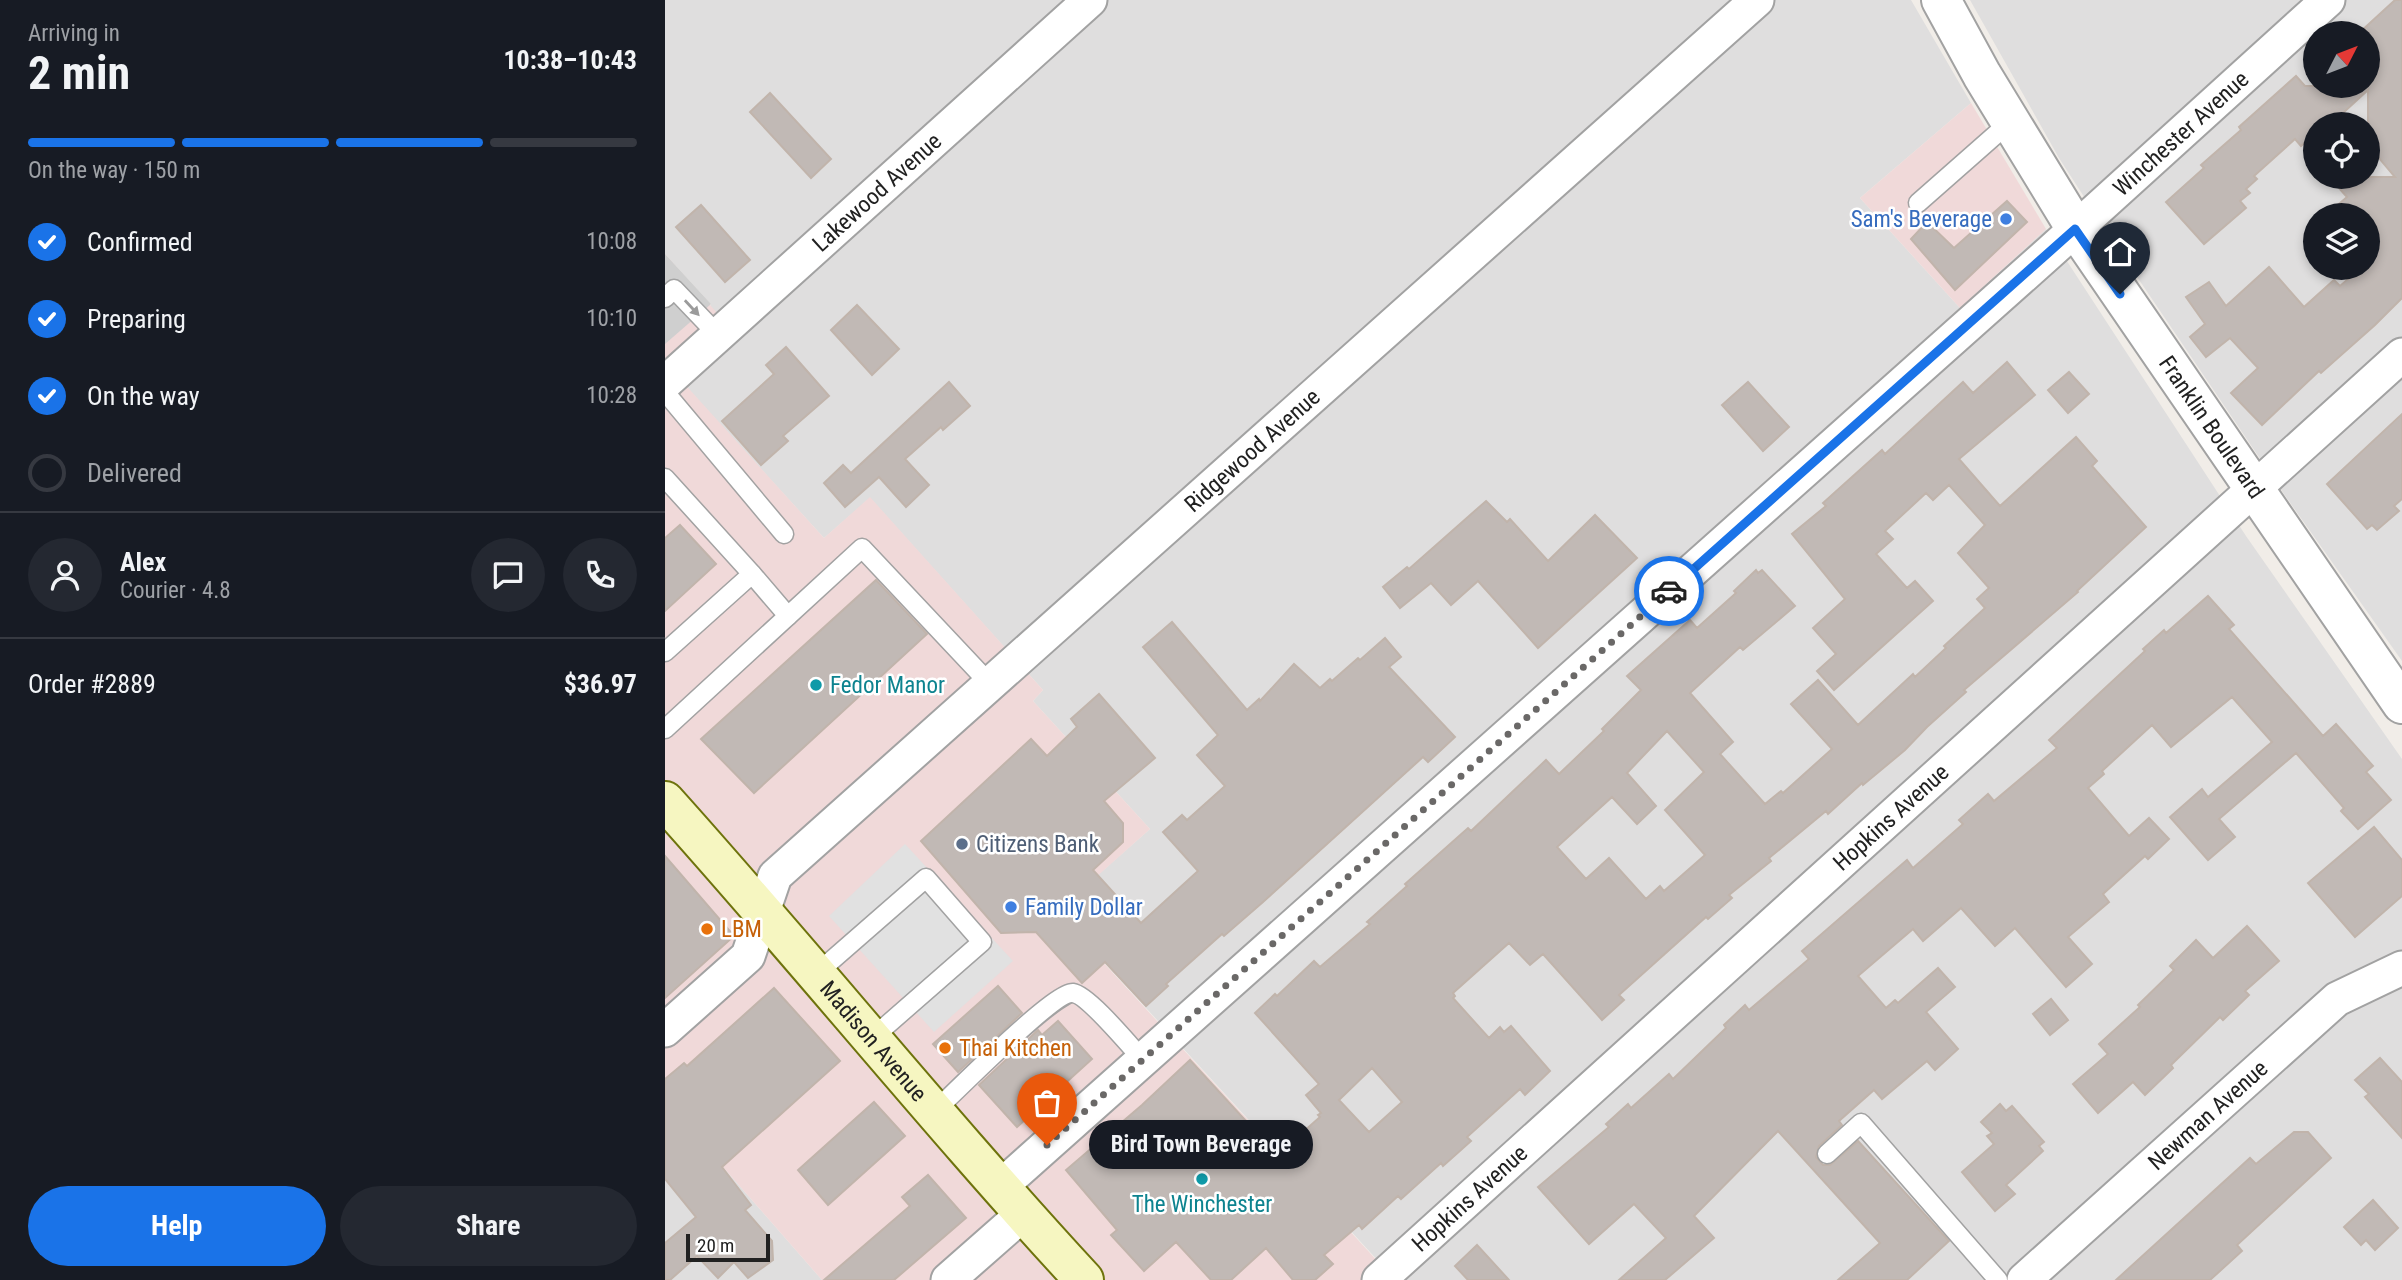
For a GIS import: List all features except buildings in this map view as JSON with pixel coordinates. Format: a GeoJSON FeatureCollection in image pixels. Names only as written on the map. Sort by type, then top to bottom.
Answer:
{"type":"FeatureCollection","features":[{"type":"Feature","properties":{"kind":"main road","name":"Madison Avenue"},"geometry":{"type":"LineString","coordinates":[[665,801],[1011,1201],[1084,1280]]}},
{"type":"Feature","properties":{"kind":"street","name":"Lakewood Avenue"},"geometry":{"type":"LineString","coordinates":[[665,383],[1090,0]]}},
{"type":"Feature","properties":{"kind":"street","name":"Ridgewood Avenue"},"geometry":{"type":"LineString","coordinates":[[665,1030],[748,956],[775,876],[1757,0]]}},
{"type":"Feature","properties":{"kind":"street","name":"Franklin Boulevard"},"geometry":{"type":"LineString","coordinates":[[1941,0],[2075,229],[2402,704]]}},
{"type":"Feature","properties":{"kind":"street","name":"Winchester Avenue"},"geometry":{"type":"LineString","coordinates":[[948,1280],[1011,1201],[1143,1060],[2328,0]]}},
{"type":"Feature","properties":{"kind":"street","name":"Hopkins Avenue"},"geometry":{"type":"LineString","coordinates":[[1379,1280],[2402,355]]}},
{"type":"Feature","properties":{"kind":"street","name":"Newman Avenue"},"geometry":{"type":"LineString","coordinates":[[2024,1280],[2337,999],[2402,968]]}},
{"type":"Feature","properties":{"kind":"lane"},"geometry":{"type":"LineString","coordinates":[[1918,203],[2010,122]]}},
{"type":"Feature","properties":{"kind":"lane"},"geometry":{"type":"LineString","coordinates":[[665,298],[674,289],[718,335]]}},
{"type":"Feature","properties":{"kind":"lane"},"geometry":{"type":"LineString","coordinates":[[665,392],[784,534]]}},
{"type":"Feature","properties":{"kind":"lane"},"geometry":{"type":"LineString","coordinates":[[665,478],[788,616]]}},
{"type":"Feature","properties":{"kind":"lane"},"geometry":{"type":"LineString","coordinates":[[665,729],[862,548],[990,684]]}},
{"type":"Feature","properties":{"kind":"lane"},"geometry":{"type":"LineString","coordinates":[[665,652],[751,574]]}},
{"type":"Feature","properties":{"kind":"lane"},"geometry":{"type":"LineString","coordinates":[[816,974],[926,878],[982,942],[871,1039]]}},
{"type":"Feature","properties":{"kind":"lane"},"geometry":{"type":"LineString","coordinates":[[934,1112],[1043,1009],[1065,994],[1074,993],[1087,1000],[1143,1060]]}},
{"type":"Feature","properties":{"kind":"lane"},"geometry":{"type":"LineString","coordinates":[[1827,1154],[1861,1123],[1998,1280]]}},
{"type":"Feature","properties":{"kind":"shaded area"},"geometry":{"type":"Polygon","coordinates":[[[665,0],[1911,0],[1971,103],[1860,198],[1960,308],[2046,229],[2246,536],[2402,759],[2402,1280],[1388,1280],[1392,1276],[1057,911],[1150,829],[1033,701],[1043,690],[870,498],[824,538],[680,380],[711,304],[665,254],[665,0]]]}},
{"type":"Feature","properties":{"kind":"shaded area"},"geometry":{"type":"Polygon","coordinates":[[[1970,0],[2402,0],[2402,661],[2286,497],[2059,158],[1970,0]]]}},
{"type":"Feature","properties":{"kind":"shaded area"},"geometry":{"type":"Polygon","coordinates":[[[1971,103],[2046,229],[1960,308],[1860,198],[1971,103]]]}},
{"type":"Feature","properties":{"kind":"shaded area"},"geometry":{"type":"Polygon","coordinates":[[[665,254],[733,331],[681,380],[824,538],[870,497],[1043,690],[1033,701],[1150,829],[1057,912],[1392,1277],[1388,1280],[822,1280],[665,1101],[665,254]]]}},
{"type":"Feature","properties":{"kind":"shaded area"},"geometry":{"type":"Polygon","coordinates":[[[665,254],[711,304],[665,344],[665,254]]]}},
{"type":"Feature","properties":{"kind":"shaded area"},"geometry":{"type":"Polygon","coordinates":[[[905,844],[1013,961],[934,1032],[829,916],[905,844]]]}},
{"type":"Feature","properties":{"kind":"shaded area"},"geometry":{"type":"Polygon","coordinates":[[[665,1101],[822,1280],[665,1280],[665,1101]]]}},
{"type":"Feature","properties":{"kind":"way so far"},"geometry":{"type":"LineString","coordinates":[[1047,1145],[1669,591]]}},
{"type":"Feature","properties":{"kind":"place","name":"Sam's Beverage"},"geometry":{"type":"Point","coordinates":[2006,219]}},
{"type":"Feature","properties":{"kind":"place","name":"Fedor Manor"},"geometry":{"type":"Point","coordinates":[816,685]}},
{"type":"Feature","properties":{"kind":"place","name":"Citizens Bank"},"geometry":{"type":"Point","coordinates":[962,844]}},
{"type":"Feature","properties":{"kind":"place","name":"Family Dollar"},"geometry":{"type":"Point","coordinates":[1011,907]}},
{"type":"Feature","properties":{"kind":"place","name":"LBM"},"geometry":{"type":"Point","coordinates":[707,929]}},
{"type":"Feature","properties":{"kind":"place","name":"Thai Kitchen"},"geometry":{"type":"Point","coordinates":[945,1048]}},
{"type":"Feature","properties":{"kind":"place","name":"Bird Town Beverage"},"geometry":{"type":"Point","coordinates":[1047,1145]}},
{"type":"Feature","properties":{"kind":"place","name":"The Winchester"},"geometry":{"type":"Point","coordinates":[1202,1179]}},
{"type":"Feature","properties":{"kind":"route"},"geometry":{"type":"LineString","coordinates":[[1669,591],[2075,229],[2120,294]]}}]}
